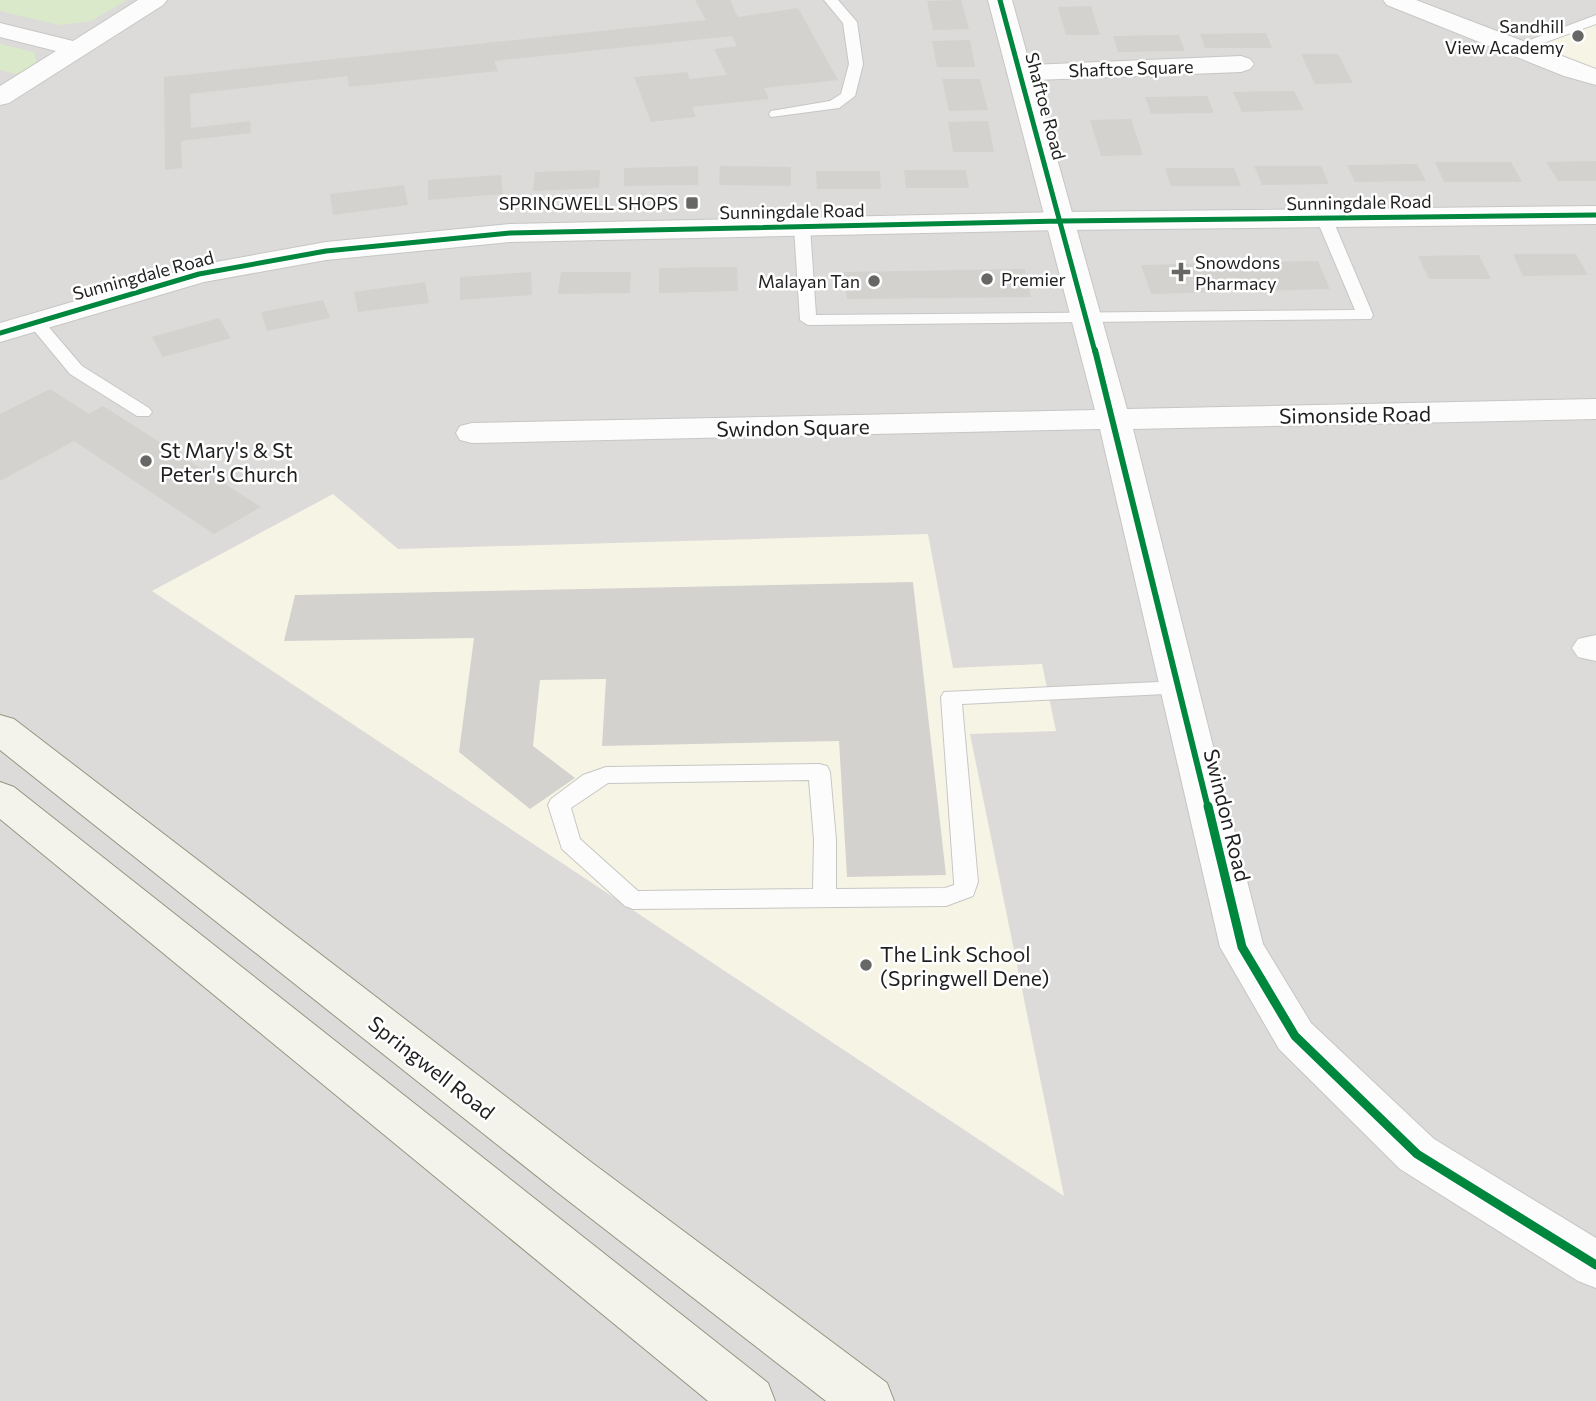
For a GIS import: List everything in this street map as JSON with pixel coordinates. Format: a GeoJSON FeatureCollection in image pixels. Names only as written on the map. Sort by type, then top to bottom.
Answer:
{"type":"FeatureCollection","features":[{"type":"Feature","properties":{"kind":"main road","name":"Springwell Road"},"geometry":{"type":"LineString","coordinates":[[0,729],[563,1169],[868,1401]]}},
{"type":"Feature","properties":{"kind":"main road"},"geometry":{"type":"LineString","coordinates":[[0,797],[749,1401]]}},
{"type":"Feature","properties":{"kind":"street"},"geometry":{"type":"LineString","coordinates":[[0,97],[155,0]]}},
{"type":"Feature","properties":{"kind":"street","name":"Shaftoe Road"},"geometry":{"type":"LineString","coordinates":[[1000,0],[1061,221]]}},
{"type":"Feature","properties":{"kind":"street"},"geometry":{"type":"LineString","coordinates":[[1395,0],[1596,77]]}},
{"type":"Feature","properties":{"kind":"street"},"geometry":{"type":"LineString","coordinates":[[0,30],[77,49]]}},
{"type":"Feature","properties":{"kind":"street","name":"Shaftoe Square"},"geometry":{"type":"LineString","coordinates":[[1021,73],[1241,64]]}},
{"type":"Feature","properties":{"kind":"street","name":"Sunningdale Road"},"geometry":{"type":"LineString","coordinates":[[0,333],[199,274],[326,251],[510,233],[1061,221],[1596,215]]}},
{"type":"Feature","properties":{"kind":"street","name":"Swindon Road"},"geometry":{"type":"LineString","coordinates":[[1061,221],[1114,420],[1242,947],[1295,1036],[1417,1154],[1596,1265]]}},
{"type":"Feature","properties":{"kind":"street","name":"Simonside Road"},"geometry":{"type":"LineString","coordinates":[[1114,420],[1596,409]]}},
{"type":"Feature","properties":{"kind":"street","name":"Swindon Square"},"geometry":{"type":"LineString","coordinates":[[472,433],[1114,420]]}},
{"type":"Feature","properties":{"kind":"lane"},"geometry":{"type":"LineString","coordinates":[[776,114],[834,105],[848,96],[856,64],[850,22],[831,0]]}},
{"type":"Feature","properties":{"kind":"lane"},"geometry":{"type":"LineString","coordinates":[[1516,48],[1596,19]]}},
{"type":"Feature","properties":{"kind":"lane"},"geometry":{"type":"LineString","coordinates":[[802,226],[808,320],[1365,315],[1324,218]]}},
{"type":"Feature","properties":{"kind":"lane"},"geometry":{"type":"LineString","coordinates":[[35,322],[76,370],[143,412]]}},
{"type":"Feature","properties":{"kind":"lane"},"geometry":{"type":"LineString","coordinates":[[824,899],[825,840],[819,772],[606,775],[591,781],[559,804],[570,843],[632,900],[824,899],[946,897],[965,890],[951,697],[1179,688]]}},
{"type":"Feature","properties":{"kind":"shaded area"},"geometry":{"type":"Polygon","coordinates":[[[0,0],[1596,0],[1596,1401],[0,1401],[0,0]]]}},
{"type":"Feature","properties":{"kind":"shaded area","name":"Sandhill View Academy"},"geometry":{"type":"Polygon","coordinates":[[[1596,22],[1596,68],[1522,51],[1596,22]]]}},
{"type":"Feature","properties":{"kind":"shaded area","name":"The Link School (Springwell Dene)"},"geometry":{"type":"Polygon","coordinates":[[[333,494],[398,549],[928,534],[953,668],[1042,664],[1056,731],[970,734],[1064,1196],[152,591],[333,494]]]}},
{"type":"Feature","properties":{"kind":"green space"},"geometry":{"type":"Polygon","coordinates":[[[0,0],[127,0],[91,21],[59,25],[0,11],[0,0]]]}},
{"type":"Feature","properties":{"kind":"green space"},"geometry":{"type":"Polygon","coordinates":[[[0,44],[34,52],[38,68],[24,76],[0,70],[0,44]]]}},
{"type":"Feature","properties":{"kind":"building"},"geometry":{"type":"Polygon","coordinates":[[[695,0],[730,0],[738,17],[798,8],[838,80],[764,88],[769,99],[692,107],[696,117],[651,122],[634,77],[687,72],[690,79],[727,75],[714,49],[737,46],[732,36],[494,61],[498,71],[349,87],[347,76],[190,94],[191,128],[250,121],[251,133],[181,141],[182,168],[165,170],[164,77],[706,20],[695,0]]]}},
{"type":"Feature","properties":{"kind":"building"},"geometry":{"type":"Polygon","coordinates":[[[961,0],[969,29],[933,30],[927,1],[961,0]]]}},
{"type":"Feature","properties":{"kind":"building"},"geometry":{"type":"Polygon","coordinates":[[[1091,6],[1100,35],[1066,35],[1058,7],[1091,6]]]}},
{"type":"Feature","properties":{"kind":"building"},"geometry":{"type":"Polygon","coordinates":[[[1266,33],[1272,48],[1205,48],[1200,34],[1266,33]]]}},
{"type":"Feature","properties":{"kind":"building"},"geometry":{"type":"Polygon","coordinates":[[[1179,35],[1185,51],[1118,52],[1113,36],[1179,35]]]}},
{"type":"Feature","properties":{"kind":"building"},"geometry":{"type":"Polygon","coordinates":[[[970,40],[975,67],[937,67],[932,41],[970,40]]]}},
{"type":"Feature","properties":{"kind":"building"},"geometry":{"type":"Polygon","coordinates":[[[1301,54],[1338,54],[1353,83],[1315,84],[1301,54]]]}},
{"type":"Feature","properties":{"kind":"building"},"geometry":{"type":"Polygon","coordinates":[[[942,79],[980,79],[988,110],[949,111],[942,79]]]}},
{"type":"Feature","properties":{"kind":"building"},"geometry":{"type":"Polygon","coordinates":[[[1294,91],[1304,110],[1242,112],[1233,92],[1294,91]]]}},
{"type":"Feature","properties":{"kind":"building"},"geometry":{"type":"Polygon","coordinates":[[[1207,96],[1214,113],[1151,114],[1145,97],[1207,96]]]}},
{"type":"Feature","properties":{"kind":"building"},"geometry":{"type":"Polygon","coordinates":[[[1131,119],[1143,155],[1101,156],[1090,120],[1131,119]]]}},
{"type":"Feature","properties":{"kind":"building"},"geometry":{"type":"Polygon","coordinates":[[[988,121],[994,152],[953,152],[948,122],[988,121]]]}},
{"type":"Feature","properties":{"kind":"building"},"geometry":{"type":"Polygon","coordinates":[[[1596,161],[1596,181],[1558,181],[1546,162],[1596,161]]]}},
{"type":"Feature","properties":{"kind":"building"},"geometry":{"type":"Polygon","coordinates":[[[1435,162],[1511,162],[1522,182],[1444,182],[1435,162]]]}},
{"type":"Feature","properties":{"kind":"building"},"geometry":{"type":"Polygon","coordinates":[[[1417,164],[1426,181],[1355,182],[1347,165],[1417,164]]]}},
{"type":"Feature","properties":{"kind":"building"},"geometry":{"type":"Polygon","coordinates":[[[698,166],[698,185],[624,186],[624,168],[698,166]]]}},
{"type":"Feature","properties":{"kind":"building"},"geometry":{"type":"Polygon","coordinates":[[[720,166],[791,167],[791,186],[719,185],[720,166]]]}},
{"type":"Feature","properties":{"kind":"building"},"geometry":{"type":"Polygon","coordinates":[[[1254,166],[1321,166],[1329,184],[1262,185],[1254,166]]]}},
{"type":"Feature","properties":{"kind":"building"},"geometry":{"type":"Polygon","coordinates":[[[1165,168],[1234,168],[1241,186],[1171,186],[1165,168]]]}},
{"type":"Feature","properties":{"kind":"building"},"geometry":{"type":"Polygon","coordinates":[[[600,170],[599,188],[533,191],[535,172],[600,170]]]}},
{"type":"Feature","properties":{"kind":"building"},"geometry":{"type":"Polygon","coordinates":[[[904,170],[966,170],[969,188],[906,188],[904,170]]]}},
{"type":"Feature","properties":{"kind":"building"},"geometry":{"type":"Polygon","coordinates":[[[816,171],[880,171],[881,189],[817,189],[816,171]]]}},
{"type":"Feature","properties":{"kind":"building"},"geometry":{"type":"Polygon","coordinates":[[[501,175],[503,194],[428,200],[428,180],[501,175]]]}},
{"type":"Feature","properties":{"kind":"building"},"geometry":{"type":"Polygon","coordinates":[[[404,185],[408,205],[333,215],[330,194],[404,185]]]}},
{"type":"Feature","properties":{"kind":"building"},"geometry":{"type":"Polygon","coordinates":[[[1513,254],[1576,254],[1588,275],[1523,276],[1513,254]]]}},
{"type":"Feature","properties":{"kind":"building"},"geometry":{"type":"Polygon","coordinates":[[[1479,255],[1491,279],[1429,279],[1418,256],[1479,255]]]}},
{"type":"Feature","properties":{"kind":"building"},"geometry":{"type":"Polygon","coordinates":[[[1318,261],[1330,289],[1151,294],[1141,265],[1318,261]]]}},
{"type":"Feature","properties":{"kind":"building"},"geometry":{"type":"Polygon","coordinates":[[[737,267],[738,291],[659,293],[659,268],[737,267]]]}},
{"type":"Feature","properties":{"kind":"building"},"geometry":{"type":"Polygon","coordinates":[[[1025,269],[1031,297],[847,299],[843,272],[1025,269]]]}},
{"type":"Feature","properties":{"kind":"building"},"geometry":{"type":"Polygon","coordinates":[[[531,272],[532,295],[460,300],[460,277],[531,272]]]}},
{"type":"Feature","properties":{"kind":"building"},"geometry":{"type":"Polygon","coordinates":[[[561,272],[631,272],[630,293],[558,294],[561,272]]]}},
{"type":"Feature","properties":{"kind":"building"},"geometry":{"type":"Polygon","coordinates":[[[425,282],[429,303],[358,312],[354,292],[425,282]]]}},
{"type":"Feature","properties":{"kind":"building"},"geometry":{"type":"Polygon","coordinates":[[[323,300],[330,318],[267,331],[261,312],[323,300]]]}},
{"type":"Feature","properties":{"kind":"building"},"geometry":{"type":"Polygon","coordinates":[[[219,318],[231,338],[163,357],[152,337],[219,318]]]}},
{"type":"Feature","properties":{"kind":"building","name":"St Mary's & St Peter's Church"},"geometry":{"type":"Polygon","coordinates":[[[50,389],[89,414],[103,406],[261,507],[214,534],[74,441],[0,481],[0,414],[50,389]]]}},
{"type":"Feature","properties":{"kind":"building"},"geometry":{"type":"Polygon","coordinates":[[[913,582],[946,875],[847,877],[839,741],[602,746],[606,679],[540,680],[533,746],[575,778],[530,809],[459,752],[474,638],[284,641],[295,595],[913,582]]]}},
{"type":"Feature","properties":{"kind":"cycle path"},"geometry":{"type":"LineString","coordinates":[[1000,0],[1114,420],[1242,947],[1295,1036],[1417,1154],[1596,1265]]}},
{"type":"Feature","properties":{"kind":"cycle path"},"geometry":{"type":"LineString","coordinates":[[0,333],[199,274],[326,251],[510,233],[1061,221],[1596,215]]}},
{"type":"Feature","properties":{"kind":"place","name":"Sandhill View Academy"},"geometry":{"type":"Point","coordinates":[1578,36]}},
{"type":"Feature","properties":{"kind":"place","name":"SPRINGWELL SHOPS"},"geometry":{"type":"Point","coordinates":[692,203]}},
{"type":"Feature","properties":{"kind":"place","name":"Snowdons Pharmacy"},"geometry":{"type":"Point","coordinates":[1181,272]}},
{"type":"Feature","properties":{"kind":"place","name":"Premier"},"geometry":{"type":"Point","coordinates":[987,279]}},
{"type":"Feature","properties":{"kind":"place","name":"Malayan Tan"},"geometry":{"type":"Point","coordinates":[874,281]}},
{"type":"Feature","properties":{"kind":"place","name":"St Mary's & St Peter's Church"},"geometry":{"type":"Point","coordinates":[146,461]}},
{"type":"Feature","properties":{"kind":"place","name":"The Link School (Springwell Dene)"},"geometry":{"type":"Point","coordinates":[866,965]}}]}
